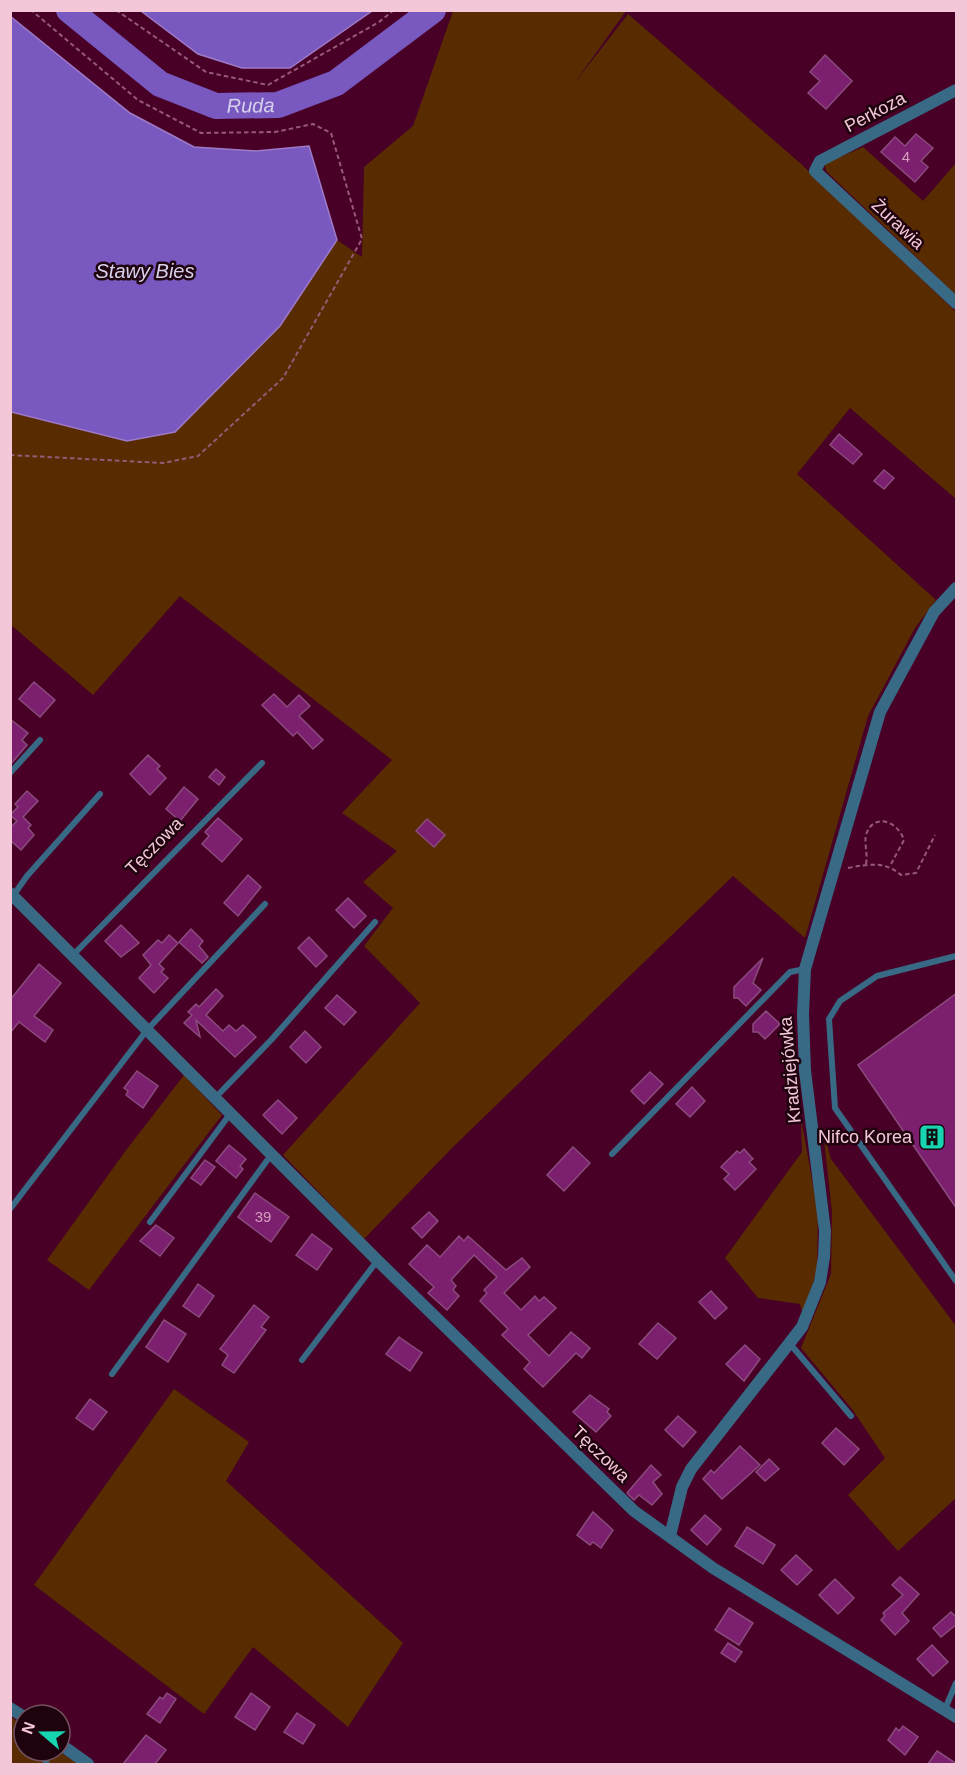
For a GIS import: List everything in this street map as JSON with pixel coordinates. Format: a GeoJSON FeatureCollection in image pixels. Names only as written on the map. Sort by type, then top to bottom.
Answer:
{"type":"FeatureCollection","features":[{"type":"Feature","properties":{"kind":"street","name":"Perkoza"},"geometry":{"type":"LineString","coordinates":[[815,171],[820,161],[957,90]]}},
{"type":"Feature","properties":{"kind":"street","name":"Żurawia"},"geometry":{"type":"LineString","coordinates":[[815,171],[957,303]]}},
{"type":"Feature","properties":{"kind":"street","name":"Kradziejówka"},"geometry":{"type":"LineString","coordinates":[[669,1536],[682,1487],[691,1469],[791,1345],[812,1307],[824,1257],[823,1205],[805,1071],[803,1014],[805,969],[880,712],[934,612],[957,588]]}},
{"type":"Feature","properties":{"kind":"street","name":"Tęczowa"},"geometry":{"type":"LineString","coordinates":[[12,895],[377,1260],[634,1511],[713,1569],[957,1717]]}},
{"type":"Feature","properties":{"kind":"street"},"geometry":{"type":"LineString","coordinates":[[72,1753],[88,1764]]}},
{"type":"Feature","properties":{"kind":"lane"},"geometry":{"type":"LineString","coordinates":[[10,773],[40,740]]}},
{"type":"Feature","properties":{"kind":"lane","name":"Tęczowa"},"geometry":{"type":"LineString","coordinates":[[73,955],[262,763]]}},
{"type":"Feature","properties":{"kind":"lane","name":"Tęczowa"},"geometry":{"type":"LineString","coordinates":[[12,895],[100,794]]}},
{"type":"Feature","properties":{"kind":"lane"},"geometry":{"type":"LineString","coordinates":[[10,1209],[147,1030],[265,904]]}},
{"type":"Feature","properties":{"kind":"lane"},"geometry":{"type":"LineString","coordinates":[[214,1098],[272,1038],[375,922]]}},
{"type":"Feature","properties":{"kind":"lane"},"geometry":{"type":"LineString","coordinates":[[957,956],[877,976],[840,1000],[829,1018],[835,1108],[957,1281]]}},
{"type":"Feature","properties":{"kind":"lane"},"geometry":{"type":"LineString","coordinates":[[612,1154],[790,972],[805,969]]}},
{"type":"Feature","properties":{"kind":"lane"},"geometry":{"type":"LineString","coordinates":[[150,1221],[230,1114]]}},
{"type":"Feature","properties":{"kind":"lane"},"geometry":{"type":"LineString","coordinates":[[112,1374],[271,1155]]}},
{"type":"Feature","properties":{"kind":"lane"},"geometry":{"type":"LineString","coordinates":[[302,1360],[377,1260]]}},
{"type":"Feature","properties":{"kind":"lane"},"geometry":{"type":"LineString","coordinates":[[791,1345],[851,1416]]}},
{"type":"Feature","properties":{"kind":"lane"},"geometry":{"type":"LineString","coordinates":[[945,1709],[957,1683]]}},
{"type":"Feature","properties":{"kind":"path"},"geometry":{"type":"LineString","coordinates":[[10,455],[163,463],[198,456],[283,378],[362,239],[331,133],[314,124],[275,132],[201,133],[138,100],[31,10]]}},
{"type":"Feature","properties":{"kind":"path"},"geometry":{"type":"LineString","coordinates":[[116,10],[206,72],[268,86],[379,22],[394,10]]}},
{"type":"Feature","properties":{"kind":"path"},"geometry":{"type":"LineString","coordinates":[[866,864],[865,838],[869,829],[879,822],[889,822],[896,825],[904,840],[890,866]]}},
{"type":"Feature","properties":{"kind":"path"},"geometry":{"type":"LineString","coordinates":[[834,866],[849,868],[866,864],[890,866],[901,875],[916,873],[935,835]]}},
{"type":"Feature","properties":{"kind":"shaded area"},"geometry":{"type":"Polygon","coordinates":[[[453,11],[626,11],[573,85],[628,14],[800,163],[956,312],[956,499],[850,408],[797,474],[936,600],[915,628],[868,716],[805,938],[733,876],[452,1148],[364,1239],[283,1155],[420,1003],[364,946],[393,908],[363,882],[397,851],[342,813],[392,760],[180,596],[93,695],[11,625],[10,412],[127,441],[280,326],[337,240],[362,257],[364,167],[413,126],[453,11]]]}},
{"type":"Feature","properties":{"kind":"shaded area"},"geometry":{"type":"Polygon","coordinates":[[[863,147],[923,201],[956,163],[956,295],[827,172],[824,164],[863,147]]]}},
{"type":"Feature","properties":{"kind":"shaded area"},"geometry":{"type":"Polygon","coordinates":[[[184,1075],[222,1115],[89,1290],[47,1260],[184,1075]]]}},
{"type":"Feature","properties":{"kind":"shaded area"},"geometry":{"type":"Polygon","coordinates":[[[801,1119],[818,1212],[817,1270],[803,1315],[800,1304],[758,1298],[725,1258],[802,1152],[801,1119]]]}},
{"type":"Feature","properties":{"kind":"shaded area"},"geometry":{"type":"Polygon","coordinates":[[[823,1131],[831,1159],[956,1326],[956,1498],[898,1551],[848,1495],[885,1458],[852,1409],[801,1348],[831,1274],[832,1212],[823,1131]]]}},
{"type":"Feature","properties":{"kind":"shaded area"},"geometry":{"type":"Polygon","coordinates":[[[174,1389],[249,1442],[226,1481],[403,1643],[348,1727],[253,1647],[204,1714],[34,1585],[174,1389]]]}},
{"type":"Feature","properties":{"kind":"shaded area"},"geometry":{"type":"Polygon","coordinates":[[[10,1716],[12,1717],[12,1763],[72,1763],[72,1760],[78,1764],[11,1764],[10,1716]]]}},
{"type":"Feature","properties":{"kind":"water"},"geometry":{"type":"Polygon","coordinates":[[[141,11],[372,11],[290,68],[242,68],[198,54],[141,11]]]}},
{"type":"Feature","properties":{"kind":"water","name":"Stawy Bies"},"geometry":{"type":"Polygon","coordinates":[[[10,16],[130,113],[194,147],[256,151],[309,146],[337,240],[280,326],[175,432],[127,441],[11,412],[10,16]]]}},
{"type":"Feature","properties":{"kind":"building"},"geometry":{"type":"Polygon","coordinates":[[[825,55],[852,81],[826,109],[808,93],[820,81],[810,72],[825,55]]]}},
{"type":"Feature","properties":{"kind":"building"},"geometry":{"type":"Polygon","coordinates":[[[916,134],[933,148],[921,161],[928,167],[915,182],[881,152],[895,137],[905,146],[916,134]]]}},
{"type":"Feature","properties":{"kind":"building"},"geometry":{"type":"Polygon","coordinates":[[[839,434],[862,454],[853,464],[830,445],[839,434]]]}},
{"type":"Feature","properties":{"kind":"building"},"geometry":{"type":"Polygon","coordinates":[[[884,470],[894,478],[884,489],[874,481],[884,470]]]}},
{"type":"Feature","properties":{"kind":"building"},"geometry":{"type":"Polygon","coordinates":[[[34,682],[55,700],[40,717],[19,699],[34,682]]]}},
{"type":"Feature","properties":{"kind":"building"},"geometry":{"type":"Polygon","coordinates":[[[274,694],[287,707],[299,695],[310,706],[299,716],[323,740],[313,749],[297,732],[293,736],[262,705],[274,694]]]}},
{"type":"Feature","properties":{"kind":"building"},"geometry":{"type":"Polygon","coordinates":[[[10,719],[28,733],[22,740],[27,745],[10,765],[10,719]]]}},
{"type":"Feature","properties":{"kind":"building"},"geometry":{"type":"Polygon","coordinates":[[[148,755],[160,766],[157,769],[166,778],[150,795],[130,774],[148,755]]]}},
{"type":"Feature","properties":{"kind":"building"},"geometry":{"type":"Polygon","coordinates":[[[216,769],[225,777],[219,785],[209,777],[216,769]]]}},
{"type":"Feature","properties":{"kind":"building"},"geometry":{"type":"Polygon","coordinates":[[[184,787],[198,799],[180,821],[166,809],[184,787]]]}},
{"type":"Feature","properties":{"kind":"building"},"geometry":{"type":"Polygon","coordinates":[[[27,791],[38,801],[23,817],[31,825],[28,828],[34,835],[21,850],[10,840],[10,828],[17,821],[10,815],[18,807],[15,804],[27,791]]]}},
{"type":"Feature","properties":{"kind":"building"},"geometry":{"type":"Polygon","coordinates":[[[218,818],[242,839],[222,862],[202,844],[209,836],[205,832],[218,818]]]}},
{"type":"Feature","properties":{"kind":"building"},"geometry":{"type":"Polygon","coordinates":[[[427,819],[445,835],[434,847],[416,831],[427,819]]]}},
{"type":"Feature","properties":{"kind":"building"},"geometry":{"type":"Polygon","coordinates":[[[248,875],[261,887],[238,916],[224,903],[248,875]]]}},
{"type":"Feature","properties":{"kind":"building"},"geometry":{"type":"Polygon","coordinates":[[[348,898],[366,916],[354,928],[336,910],[348,898]]]}},
{"type":"Feature","properties":{"kind":"building"},"geometry":{"type":"Polygon","coordinates":[[[121,925],[139,943],[121,957],[105,941],[121,925]]]}},
{"type":"Feature","properties":{"kind":"building"},"geometry":{"type":"Polygon","coordinates":[[[191,929],[203,941],[199,946],[208,957],[202,963],[179,942],[191,929]]]}},
{"type":"Feature","properties":{"kind":"building"},"geometry":{"type":"Polygon","coordinates":[[[169,935],[178,943],[159,964],[164,969],[161,972],[168,978],[154,993],[139,978],[151,965],[143,955],[158,940],[162,943],[169,935]]]}},
{"type":"Feature","properties":{"kind":"building"},"geometry":{"type":"Polygon","coordinates":[[[309,937],[327,956],[316,967],[298,948],[309,937]]]}},
{"type":"Feature","properties":{"kind":"building"},"geometry":{"type":"Polygon","coordinates":[[[763,958],[753,983],[761,990],[746,1006],[738,998],[734,998],[734,987],[763,958]]]}},
{"type":"Feature","properties":{"kind":"building"},"geometry":{"type":"Polygon","coordinates":[[[39,964],[61,983],[34,1016],[53,1030],[45,1042],[19,1022],[10,1033],[10,1000],[39,964]]]}},
{"type":"Feature","properties":{"kind":"building"},"geometry":{"type":"Polygon","coordinates":[[[216,989],[223,996],[206,1015],[223,1031],[229,1025],[236,1031],[243,1025],[256,1037],[235,1057],[196,1020],[200,1037],[184,1023],[192,1015],[188,1012],[196,1004],[199,1007],[216,989]]]}},
{"type":"Feature","properties":{"kind":"building","name":"Nifco Korea"},"geometry":{"type":"Polygon","coordinates":[[[957,993],[957,1209],[858,1065],[957,993]]]}},
{"type":"Feature","properties":{"kind":"building"},"geometry":{"type":"Polygon","coordinates":[[[337,995],[356,1012],[344,1025],[325,1008],[337,995]]]}},
{"type":"Feature","properties":{"kind":"building"},"geometry":{"type":"Polygon","coordinates":[[[766,1011],[780,1024],[765,1039],[758,1032],[753,1032],[753,1024],[766,1011]]]}},
{"type":"Feature","properties":{"kind":"building"},"geometry":{"type":"Polygon","coordinates":[[[305,1031],[321,1047],[306,1063],[290,1047],[305,1031]]]}},
{"type":"Feature","properties":{"kind":"building"},"geometry":{"type":"Polygon","coordinates":[[[137,1071],[158,1086],[143,1108],[126,1095],[128,1091],[124,1088],[137,1071]]]}},
{"type":"Feature","properties":{"kind":"building"},"geometry":{"type":"Polygon","coordinates":[[[650,1072],[663,1084],[644,1104],[631,1091],[650,1072]]]}},
{"type":"Feature","properties":{"kind":"building"},"geometry":{"type":"Polygon","coordinates":[[[692,1087],[705,1101],[690,1117],[676,1104],[692,1087]]]}},
{"type":"Feature","properties":{"kind":"building"},"geometry":{"type":"Polygon","coordinates":[[[278,1100],[297,1118],[282,1134],[263,1115],[278,1100]]]}},
{"type":"Feature","properties":{"kind":"building"},"geometry":{"type":"Polygon","coordinates":[[[229,1145],[246,1159],[240,1166],[243,1169],[236,1178],[216,1161],[229,1145]]]}},
{"type":"Feature","properties":{"kind":"building"},"geometry":{"type":"Polygon","coordinates":[[[573,1147],[590,1163],[564,1191],[547,1175],[573,1147]]]}},
{"type":"Feature","properties":{"kind":"building"},"geometry":{"type":"Polygon","coordinates":[[[744,1149],[753,1159],[749,1162],[756,1169],[735,1190],[724,1179],[729,1174],[721,1167],[737,1151],[740,1153],[744,1149]]]}},
{"type":"Feature","properties":{"kind":"building"},"geometry":{"type":"Polygon","coordinates":[[[205,1160],[215,1167],[201,1185],[191,1178],[205,1160]]]}},
{"type":"Feature","properties":{"kind":"building"},"geometry":{"type":"Polygon","coordinates":[[[255,1193],[289,1217],[271,1242],[238,1217],[255,1193]]]}},
{"type":"Feature","properties":{"kind":"building"},"geometry":{"type":"Polygon","coordinates":[[[429,1212],[438,1221],[422,1238],[412,1228],[429,1212]]]}},
{"type":"Feature","properties":{"kind":"building"},"geometry":{"type":"Polygon","coordinates":[[[156,1225],[174,1238],[160,1256],[140,1241],[156,1225]]]}},
{"type":"Feature","properties":{"kind":"building"},"geometry":{"type":"Polygon","coordinates":[[[312,1234],[332,1249],[317,1270],[296,1255],[312,1234]]]}},
{"type":"Feature","properties":{"kind":"building"},"geometry":{"type":"Polygon","coordinates":[[[459,1236],[464,1241],[468,1236],[506,1270],[522,1258],[530,1267],[504,1293],[521,1310],[535,1296],[539,1301],[544,1297],[556,1308],[528,1335],[549,1356],[571,1332],[590,1348],[582,1358],[576,1353],[543,1387],[524,1369],[530,1362],[502,1335],[508,1329],[480,1301],[487,1293],[484,1290],[497,1277],[474,1255],[451,1280],[456,1286],[453,1290],[459,1296],[447,1310],[428,1293],[434,1287],[409,1264],[427,1245],[440,1257],[459,1236]]]}},
{"type":"Feature","properties":{"kind":"building"},"geometry":{"type":"Polygon","coordinates":[[[198,1284],[214,1296],[199,1317],[183,1306],[198,1284]]]}},
{"type":"Feature","properties":{"kind":"building"},"geometry":{"type":"Polygon","coordinates":[[[711,1291],[727,1308],[715,1319],[699,1302],[711,1291]]]}},
{"type":"Feature","properties":{"kind":"building"},"geometry":{"type":"Polygon","coordinates":[[[254,1305],[269,1317],[261,1327],[266,1330],[234,1373],[222,1365],[228,1355],[220,1349],[254,1305]]]}},
{"type":"Feature","properties":{"kind":"building"},"geometry":{"type":"Polygon","coordinates":[[[164,1320],[186,1334],[168,1362],[146,1347],[164,1320]]]}},
{"type":"Feature","properties":{"kind":"building"},"geometry":{"type":"Polygon","coordinates":[[[658,1323],[676,1338],[657,1359],[639,1344],[658,1323]]]}},
{"type":"Feature","properties":{"kind":"building"},"geometry":{"type":"Polygon","coordinates":[[[399,1337],[422,1353],[410,1371],[386,1354],[399,1337]]]}},
{"type":"Feature","properties":{"kind":"building"},"geometry":{"type":"Polygon","coordinates":[[[745,1345],[760,1359],[744,1381],[726,1364],[745,1345]]]}},
{"type":"Feature","properties":{"kind":"building"},"geometry":{"type":"Polygon","coordinates":[[[590,1395],[609,1409],[607,1412],[611,1416],[596,1432],[573,1412],[590,1395]]]}},
{"type":"Feature","properties":{"kind":"building"},"geometry":{"type":"Polygon","coordinates":[[[90,1399],[107,1412],[93,1430],[76,1418],[90,1399]]]}},
{"type":"Feature","properties":{"kind":"building"},"geometry":{"type":"Polygon","coordinates":[[[678,1416],[696,1432],[683,1447],[665,1430],[678,1416]]]}},
{"type":"Feature","properties":{"kind":"building"},"geometry":{"type":"Polygon","coordinates":[[[836,1428],[859,1449],[844,1465],[822,1443],[836,1428]]]}},
{"type":"Feature","properties":{"kind":"building"},"geometry":{"type":"Polygon","coordinates":[[[740,1446],[760,1465],[722,1499],[703,1479],[711,1470],[714,1473],[740,1446]]]}},
{"type":"Feature","properties":{"kind":"building"},"geometry":{"type":"Polygon","coordinates":[[[769,1459],[779,1469],[765,1481],[756,1472],[769,1459]]]}},
{"type":"Feature","properties":{"kind":"building"},"geometry":{"type":"Polygon","coordinates":[[[651,1465],[661,1475],[653,1482],[662,1494],[652,1505],[639,1495],[634,1500],[627,1493],[651,1465]]]}},
{"type":"Feature","properties":{"kind":"building"},"geometry":{"type":"Polygon","coordinates":[[[593,1512],[613,1530],[601,1548],[593,1542],[590,1545],[577,1535],[593,1512]]]}},
{"type":"Feature","properties":{"kind":"building"},"geometry":{"type":"Polygon","coordinates":[[[705,1515],[721,1529],[707,1545],[691,1530],[705,1515]]]}},
{"type":"Feature","properties":{"kind":"building"},"geometry":{"type":"Polygon","coordinates":[[[747,1527],[775,1545],[763,1564],[735,1546],[747,1527]]]}},
{"type":"Feature","properties":{"kind":"building"},"geometry":{"type":"Polygon","coordinates":[[[796,1555],[812,1570],[797,1585],[781,1570],[796,1555]]]}},
{"type":"Feature","properties":{"kind":"building"},"geometry":{"type":"Polygon","coordinates":[[[900,1577],[919,1594],[902,1613],[909,1621],[895,1635],[881,1620],[885,1616],[883,1613],[903,1595],[892,1585],[900,1577]]]}},
{"type":"Feature","properties":{"kind":"building"},"geometry":{"type":"Polygon","coordinates":[[[835,1579],[854,1598],[838,1614],[819,1595],[835,1579]]]}},
{"type":"Feature","properties":{"kind":"building"},"geometry":{"type":"Polygon","coordinates":[[[729,1608],[753,1623],[739,1645],[715,1630],[729,1608]]]}},
{"type":"Feature","properties":{"kind":"building"},"geometry":{"type":"Polygon","coordinates":[[[951,1612],[957,1618],[957,1624],[941,1637],[933,1628],[951,1612]]]}},
{"type":"Feature","properties":{"kind":"building"},"geometry":{"type":"Polygon","coordinates":[[[728,1643],[742,1652],[735,1662],[721,1653],[728,1643]]]}},
{"type":"Feature","properties":{"kind":"building"},"geometry":{"type":"Polygon","coordinates":[[[932,1645],[948,1662],[933,1676],[917,1659],[932,1645]]]}},
{"type":"Feature","properties":{"kind":"building"},"geometry":{"type":"Polygon","coordinates":[[[167,1693],[176,1699],[160,1723],[147,1714],[160,1697],[163,1699],[167,1693]]]}},
{"type":"Feature","properties":{"kind":"building"},"geometry":{"type":"Polygon","coordinates":[[[251,1693],[270,1707],[255,1730],[235,1717],[251,1693]]]}},
{"type":"Feature","properties":{"kind":"building"},"geometry":{"type":"Polygon","coordinates":[[[297,1713],[315,1725],[303,1744],[284,1732],[297,1713]]]}},
{"type":"Feature","properties":{"kind":"building"},"geometry":{"type":"Polygon","coordinates":[[[903,1726],[918,1737],[905,1755],[888,1740],[896,1728],[899,1731],[903,1726]]]}},
{"type":"Feature","properties":{"kind":"building"},"geometry":{"type":"Polygon","coordinates":[[[146,1735],[166,1750],[155,1764],[123,1764],[146,1735]]]}},
{"type":"Feature","properties":{"kind":"building"},"geometry":{"type":"Polygon","coordinates":[[[937,1751],[957,1764],[928,1764],[937,1751]]]}},
{"type":"Feature","properties":{"kind":"waterway","name":"Ruda"},"geometry":{"type":"LineString","coordinates":[[69,10],[160,84],[216,106],[278,105],[336,83],[433,10]]}},
{"type":"Feature","properties":{"kind":"place","name":"Nifco Korea"},"geometry":{"type":"Point","coordinates":[932,1137]}}]}
